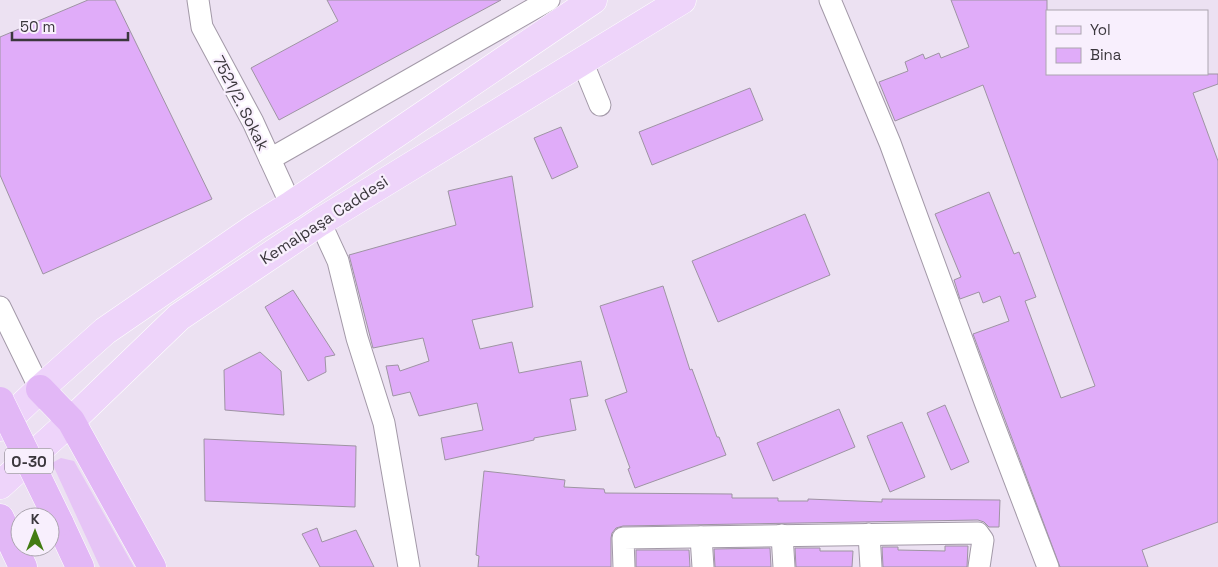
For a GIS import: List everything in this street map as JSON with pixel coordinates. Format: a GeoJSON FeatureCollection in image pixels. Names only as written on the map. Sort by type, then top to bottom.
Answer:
{"type":"FeatureCollection","features":[{"type":"Feature","properties":{"kind":"highway"},"geometry":{"type":"LineString","coordinates":[[40,389],[71,420],[152,567]]}},
{"type":"Feature","properties":{"kind":"highway","name":"O-30"},"geometry":{"type":"LineString","coordinates":[[0,401],[80,567]]}},
{"type":"Feature","properties":{"kind":"highway"},"geometry":{"type":"LineString","coordinates":[[0,518],[23,567]]}},
{"type":"Feature","properties":{"kind":"main road","name":"Kemalpaşa Caddesi"},"geometry":{"type":"LineString","coordinates":[[0,427],[105,332],[256,227],[593,0]]}},
{"type":"Feature","properties":{"kind":"main road","name":"Kemalpaşa Caddesi"},"geometry":{"type":"LineString","coordinates":[[0,485],[179,317],[320,222],[682,0]]}},
{"type":"Feature","properties":{"kind":"street","name":"7521/2. Sokak"},"geometry":{"type":"LineString","coordinates":[[198,0],[202,27],[253,122],[291,204]]}},
{"type":"Feature","properties":{"kind":"street"},"geometry":{"type":"LineString","coordinates":[[270,160],[549,0]]}},
{"type":"Feature","properties":{"kind":"street"},"geometry":{"type":"LineString","coordinates":[[830,0],[890,143],[1048,567]]}},
{"type":"Feature","properties":{"kind":"street"},"geometry":{"type":"LineString","coordinates":[[582,61],[600,105]]}},
{"type":"Feature","properties":{"kind":"street"},"geometry":{"type":"LineString","coordinates":[[320,222],[338,261],[357,338],[384,423],[409,567]]}},
{"type":"Feature","properties":{"kind":"street"},"geometry":{"type":"LineString","coordinates":[[0,307],[40,389]]}},
{"type":"Feature","properties":{"kind":"street"},"geometry":{"type":"LineString","coordinates":[[624,567],[623,538],[978,533],[983,540],[979,567]]}},
{"type":"Feature","properties":{"kind":"street"},"geometry":{"type":"LineString","coordinates":[[869,534],[871,567]]}},
{"type":"Feature","properties":{"kind":"street"},"geometry":{"type":"LineString","coordinates":[[782,535],[784,567]]}},
{"type":"Feature","properties":{"kind":"street"},"geometry":{"type":"LineString","coordinates":[[702,537],[703,567]]}},
{"type":"Feature","properties":{"kind":"shaded area"},"geometry":{"type":"Polygon","coordinates":[[[61,458],[74,461],[134,567],[100,567],[52,463],[61,458]]]}},
{"type":"Feature","properties":{"kind":"building"},"geometry":{"type":"Polygon","coordinates":[[[88,0],[115,0],[212,199],[43,274],[0,175],[0,37],[88,0]]]}},
{"type":"Feature","properties":{"kind":"building"},"geometry":{"type":"Polygon","coordinates":[[[327,0],[501,0],[279,120],[251,68],[338,21],[327,0]]]}},
{"type":"Feature","properties":{"kind":"building"},"geometry":{"type":"Polygon","coordinates":[[[951,0],[1047,0],[1046,75],[1218,74],[1218,84],[1193,93],[1218,161],[1218,522],[1142,550],[1148,567],[1060,567],[973,334],[1009,321],[1000,296],[983,303],[979,292],[960,299],[954,280],[961,277],[935,214],[989,192],[1014,254],[1019,252],[1036,297],[1025,301],[1061,398],[1095,386],[983,85],[895,121],[879,82],[908,71],[905,62],[923,54],[925,59],[939,53],[941,58],[969,47],[951,0]]]}},
{"type":"Feature","properties":{"kind":"building"},"geometry":{"type":"Polygon","coordinates":[[[750,88],[763,120],[652,165],[639,132],[750,88]]]}},
{"type":"Feature","properties":{"kind":"building"},"geometry":{"type":"Polygon","coordinates":[[[561,127],[578,167],[552,179],[534,138],[561,127]]]}},
{"type":"Feature","properties":{"kind":"building"},"geometry":{"type":"Polygon","coordinates":[[[512,176],[533,307],[472,320],[480,349],[512,342],[519,373],[581,361],[588,396],[570,399],[576,430],[534,438],[534,440],[445,460],[441,438],[483,430],[477,403],[419,416],[410,392],[393,396],[386,366],[398,365],[400,371],[429,361],[423,338],[373,348],[349,255],[456,225],[448,191],[512,176]]]}},
{"type":"Feature","properties":{"kind":"building"},"geometry":{"type":"Polygon","coordinates":[[[805,214],[830,275],[718,322],[692,261],[805,214]]]}},
{"type":"Feature","properties":{"kind":"building"},"geometry":{"type":"Polygon","coordinates":[[[663,286],[690,370],[692,369],[717,437],[719,437],[726,455],[635,488],[628,469],[630,468],[605,400],[627,392],[600,306],[663,286]]]}},
{"type":"Feature","properties":{"kind":"building"},"geometry":{"type":"Polygon","coordinates":[[[293,290],[335,355],[325,357],[326,372],[308,381],[265,307],[293,290]]]}},
{"type":"Feature","properties":{"kind":"building"},"geometry":{"type":"Polygon","coordinates":[[[260,352],[281,371],[284,415],[225,410],[224,370],[260,352]]]}},
{"type":"Feature","properties":{"kind":"building"},"geometry":{"type":"Polygon","coordinates":[[[945,405],[969,462],[951,470],[927,413],[945,405]]]}},
{"type":"Feature","properties":{"kind":"building"},"geometry":{"type":"Polygon","coordinates":[[[839,409],[855,447],[773,481],[757,443],[839,409]]]}},
{"type":"Feature","properties":{"kind":"building"},"geometry":{"type":"Polygon","coordinates":[[[902,422],[925,477],[890,492],[867,436],[902,422]]]}},
{"type":"Feature","properties":{"kind":"building"},"geometry":{"type":"Polygon","coordinates":[[[204,439],[356,446],[355,507],[205,501],[204,439]]]}},
{"type":"Feature","properties":{"kind":"building"},"geometry":{"type":"Polygon","coordinates":[[[484,471],[565,480],[564,487],[604,489],[605,493],[732,494],[732,498],[778,498],[778,501],[808,501],[808,499],[882,502],[882,499],[1000,500],[999,527],[989,527],[984,522],[978,520],[623,526],[616,528],[612,533],[611,567],[478,567],[479,556],[476,555],[484,471]]]}},
{"type":"Feature","properties":{"kind":"building"},"geometry":{"type":"Polygon","coordinates":[[[317,528],[322,542],[356,530],[374,567],[320,567],[302,534],[317,528]]]}},
{"type":"Feature","properties":{"kind":"building"},"geometry":{"type":"Polygon","coordinates":[[[945,546],[968,546],[967,567],[883,567],[882,547],[898,547],[898,550],[945,551],[945,546]]]}},
{"type":"Feature","properties":{"kind":"building"},"geometry":{"type":"Polygon","coordinates":[[[770,548],[771,567],[715,567],[714,549],[770,548]]]}},
{"type":"Feature","properties":{"kind":"building"},"geometry":{"type":"Polygon","coordinates":[[[795,548],[820,548],[820,551],[853,551],[852,567],[796,567],[795,548]]]}},
{"type":"Feature","properties":{"kind":"building"},"geometry":{"type":"Polygon","coordinates":[[[636,550],[689,550],[690,567],[636,567],[636,550]]]}}]}
